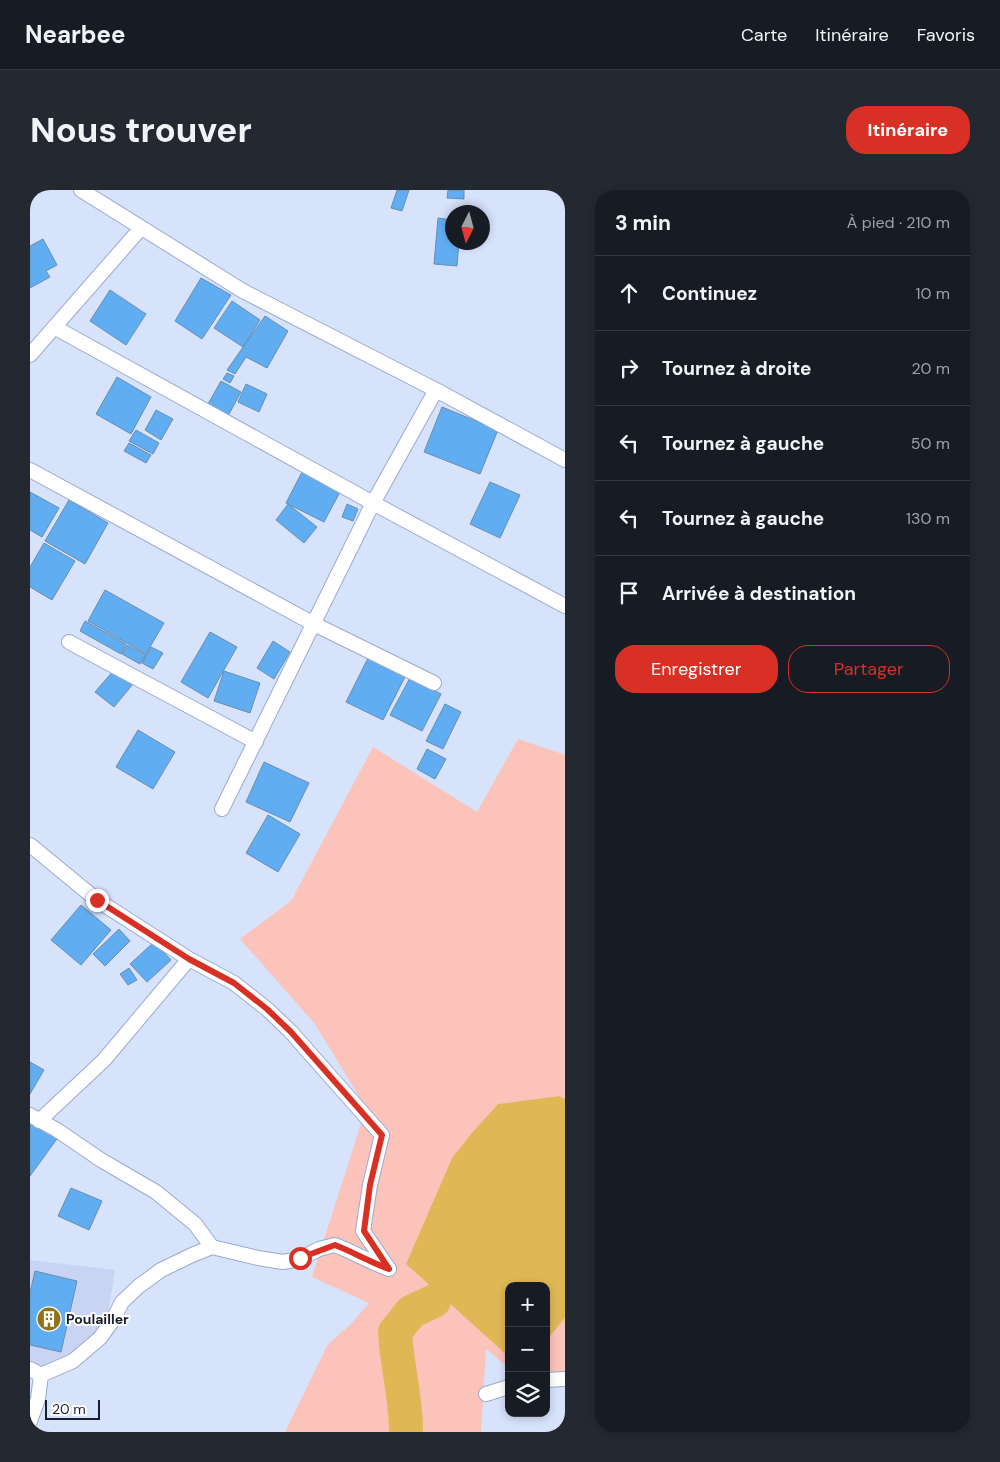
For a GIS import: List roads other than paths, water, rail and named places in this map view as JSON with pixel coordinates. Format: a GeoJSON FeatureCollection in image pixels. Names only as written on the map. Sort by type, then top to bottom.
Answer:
{"type":"FeatureCollection","features":[{"type":"Feature","properties":{"kind":"street"},"geometry":{"type":"LineString","coordinates":[[81,190],[243,291],[436,390],[565,460]]}},
{"type":"Feature","properties":{"kind":"street"},"geometry":{"type":"LineString","coordinates":[[30,355],[141,228]]}},
{"type":"Feature","properties":{"kind":"street"},"geometry":{"type":"LineString","coordinates":[[54,327],[373,504],[565,606]]}},
{"type":"Feature","properties":{"kind":"street"},"geometry":{"type":"LineString","coordinates":[[222,809],[373,504],[436,390]]}},
{"type":"Feature","properties":{"kind":"street"},"geometry":{"type":"LineString","coordinates":[[30,470],[314,624],[434,683]]}},
{"type":"Feature","properties":{"kind":"street"},"geometry":{"type":"LineString","coordinates":[[69,642],[256,742]]}},
{"type":"Feature","properties":{"kind":"street"},"geometry":{"type":"LineString","coordinates":[[30,845],[97,900],[189,959],[234,983],[267,1009],[291,1032],[382,1135],[370,1185],[364,1231],[389,1269],[366,1261],[352,1252],[335,1245],[283,1262],[212,1247],[192,1255],[162,1270],[139,1286],[122,1302],[113,1320],[100,1338],[73,1361],[36,1372],[38,1399],[30,1421]]}},
{"type":"Feature","properties":{"kind":"street"},"geometry":{"type":"LineString","coordinates":[[189,959],[104,1060],[34,1118],[57,1130],[101,1160],[156,1192],[195,1224],[212,1247]]}},
{"type":"Feature","properties":{"kind":"street"},"geometry":{"type":"LineString","coordinates":[[550,1380],[565,1379]]}},
{"type":"Feature","properties":{"kind":"street"},"geometry":{"type":"LineString","coordinates":[[486,1394],[505,1388]]}},
{"type":"Feature","properties":{"kind":"waterway"},"geometry":{"type":"LineString","coordinates":[[406,1432],[405,1407],[395,1332],[411,1312],[434,1301]]}},
{"type":"Feature","properties":{"kind":"place","name":"Poulailler"},"geometry":{"type":"Point","coordinates":[49,1319]}}]}
